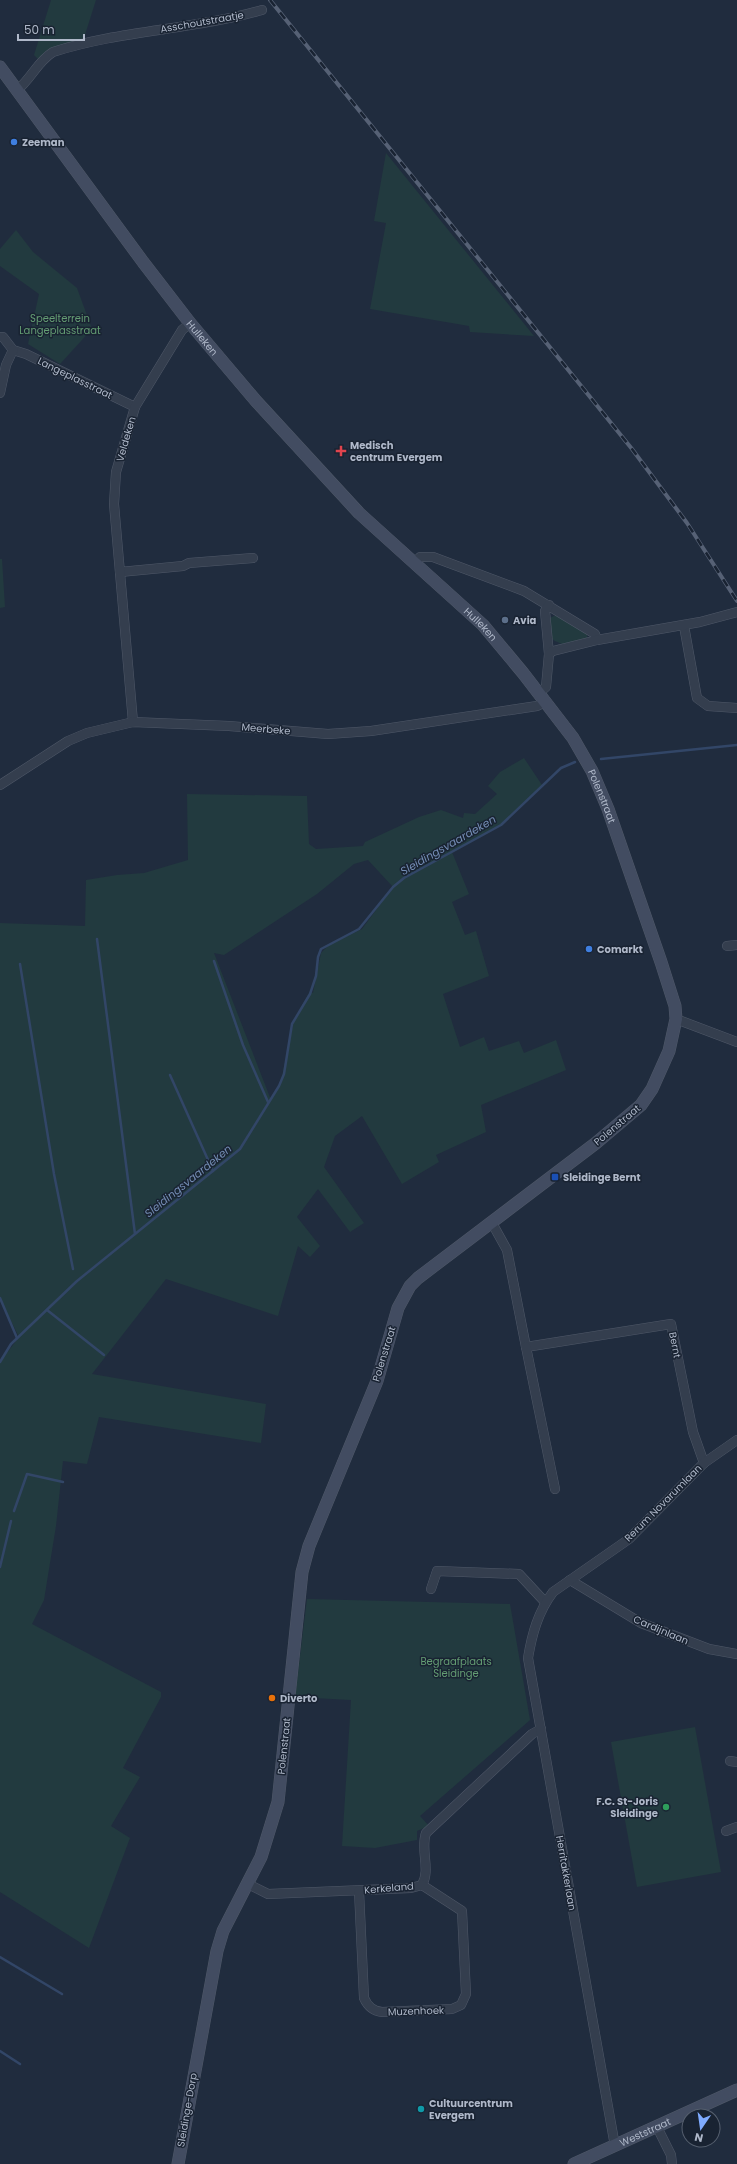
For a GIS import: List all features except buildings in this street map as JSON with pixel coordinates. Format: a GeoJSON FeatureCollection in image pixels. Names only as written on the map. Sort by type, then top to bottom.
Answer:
{"type":"FeatureCollection","features":[{"type":"Feature","properties":{"kind":"main road","name":"Hulleken"},"geometry":{"type":"LineString","coordinates":[[1,70],[190,323],[330,483],[369,522],[483,625],[542,697],[573,738],[588,762]]}},
{"type":"Feature","properties":{"kind":"main road","name":"Polenstraat"},"geometry":{"type":"LineString","coordinates":[[197,2056],[218,1946],[223,1931],[248,1884],[266,1844],[280,1793],[302,1572],[309,1546],[377,1381],[402,1298],[418,1278],[596,1143],[641,1105],[652,1089],[669,1051],[676,1018],[671,993],[608,808],[588,762]]}},
{"type":"Feature","properties":{"kind":"main road","name":"Sleidinge-Dorp"},"geometry":{"type":"LineString","coordinates":[[178,2164],[197,2056]]}},
{"type":"Feature","properties":{"kind":"main road","name":"Weststraat"},"geometry":{"type":"LineString","coordinates":[[574,2164],[737,2090]]}},
{"type":"Feature","properties":{"kind":"street","name":"Asschoutstraatje"},"geometry":{"type":"LineString","coordinates":[[17,90],[26,83],[43,59],[53,52],[133,33],[222,19],[262,10]]}},
{"type":"Feature","properties":{"kind":"street","name":"Veldeken"},"geometry":{"type":"LineString","coordinates":[[133,722],[114,504],[116,472],[135,407],[182,330],[190,323]]}},
{"type":"Feature","properties":{"kind":"street","name":"Langeplasstraat"},"geometry":{"type":"LineString","coordinates":[[0,337],[3,337],[13,350],[26,354],[135,407]]}},
{"type":"Feature","properties":{"kind":"street"},"geometry":{"type":"LineString","coordinates":[[0,393],[6,365],[13,350]]}},
{"type":"Feature","properties":{"kind":"street"},"geometry":{"type":"LineString","coordinates":[[415,563],[420,556],[434,557],[524,591],[595,634],[597,640]]}},
{"type":"Feature","properties":{"kind":"street"},"geometry":{"type":"LineString","coordinates":[[120,572],[183,566],[189,563],[253,558]]}},
{"type":"Feature","properties":{"kind":"street"},"geometry":{"type":"LineString","coordinates":[[542,697],[546,687],[549,654],[545,611],[549,605]]}},
{"type":"Feature","properties":{"kind":"street"},"geometry":{"type":"LineString","coordinates":[[549,654],[562,647],[684,626],[737,612]]}},
{"type":"Feature","properties":{"kind":"street"},"geometry":{"type":"LineString","coordinates":[[684,626],[697,698],[708,706],[737,708]]}},
{"type":"Feature","properties":{"kind":"street","name":"Meerbeke"},"geometry":{"type":"LineString","coordinates":[[0,785],[68,741],[87,734],[133,722],[344,733],[537,706],[542,697]]}},
{"type":"Feature","properties":{"kind":"street"},"geometry":{"type":"LineString","coordinates":[[727,946],[737,945]]}},
{"type":"Feature","properties":{"kind":"street"},"geometry":{"type":"LineString","coordinates":[[676,1018],[737,1042]]}},
{"type":"Feature","properties":{"kind":"street"},"geometry":{"type":"LineString","coordinates":[[492,1223],[507,1250],[555,1489]]}},
{"type":"Feature","properties":{"kind":"street","name":"Bernt"},"geometry":{"type":"LineString","coordinates":[[526,1347],[671,1324],[693,1432],[704,1463]]}},
{"type":"Feature","properties":{"kind":"street","name":"Rerum Novarumlaan"},"geometry":{"type":"LineString","coordinates":[[570,1580],[629,1539],[704,1463],[737,1440]]}},
{"type":"Feature","properties":{"kind":"street"},"geometry":{"type":"LineString","coordinates":[[431,1589],[437,1570],[519,1574],[545,1602]]}},
{"type":"Feature","properties":{"kind":"street","name":"Herritakkerlaan"},"geometry":{"type":"LineString","coordinates":[[570,1580],[553,1592],[545,1602],[532,1632],[528,1658],[615,2146]]}},
{"type":"Feature","properties":{"kind":"street","name":"Cardijnlaan"},"geometry":{"type":"LineString","coordinates":[[570,1580],[641,1623],[709,1649],[737,1654]]}},
{"type":"Feature","properties":{"kind":"street","name":"Kerkeland"},"geometry":{"type":"LineString","coordinates":[[248,1884],[268,1894],[411,1888],[422,1885],[425,1879],[424,1841],[426,1833],[532,1734],[541,1730]]}},
{"type":"Feature","properties":{"kind":"street"},"geometry":{"type":"LineString","coordinates":[[726,1831],[737,1827]]}},
{"type":"Feature","properties":{"kind":"street","name":"Muzenhoek"},"geometry":{"type":"LineString","coordinates":[[359,1890],[364,1998],[368,2006],[374,2010],[382,2012],[452,2009],[461,2005],[466,1994],[462,1911],[422,1885]]}},
{"type":"Feature","properties":{"kind":"street"},"geometry":{"type":"LineString","coordinates":[[657,2127],[671,2155],[672,2164]]}},
{"type":"Feature","properties":{"kind":"green space"},"geometry":{"type":"Polygon","coordinates":[[[51,0],[96,0],[84,38],[46,51],[38,59],[34,55],[51,0]]]}},
{"type":"Feature","properties":{"kind":"green space"},"geometry":{"type":"Polygon","coordinates":[[[386,153],[534,336],[470,332],[469,326],[370,309],[386,223],[374,221],[386,153]]]}},
{"type":"Feature","properties":{"kind":"green space","name":"Speelterrein Langeplasstraat"},"geometry":{"type":"Polygon","coordinates":[[[16,230],[33,252],[77,288],[92,329],[60,364],[28,344],[39,294],[0,266],[0,249],[16,230]]]}},
{"type":"Feature","properties":{"kind":"green space"},"geometry":{"type":"Polygon","coordinates":[[[0,559],[2,559],[5,607],[0,608],[0,559]]]}},
{"type":"Feature","properties":{"kind":"green space"},"geometry":{"type":"Polygon","coordinates":[[[556,615],[587,633],[587,638],[562,644],[552,639],[549,622],[550,618],[556,615]]]}},
{"type":"Feature","properties":{"kind":"green space"},"geometry":{"type":"Polygon","coordinates":[[[524,758],[542,785],[501,825],[452,852],[469,894],[452,902],[465,935],[476,931],[489,976],[443,994],[460,1047],[484,1037],[489,1051],[519,1041],[524,1053],[556,1040],[566,1070],[481,1105],[486,1132],[436,1155],[439,1162],[402,1184],[362,1116],[335,1136],[324,1167],[364,1223],[350,1232],[318,1189],[297,1217],[320,1246],[310,1257],[298,1246],[278,1316],[166,1279],[92,1374],[266,1404],[261,1443],[99,1417],[87,1464],[63,1461],[56,1526],[44,1600],[32,1624],[161,1692],[161,1697],[123,1768],[140,1777],[111,1826],[130,1838],[89,1948],[0,1892],[0,1362],[19,1337],[0,1299],[0,923],[85,926],[86,880],[117,875],[144,873],[188,860],[187,794],[307,796],[309,844],[316,849],[363,846],[365,842],[419,817],[441,810],[463,818],[464,813],[475,814],[497,794],[488,786],[500,772],[524,758]],[[368,860],[354,864],[317,894],[224,955],[214,953],[271,1100],[281,1081],[294,1020],[310,991],[313,993],[321,953],[329,945],[362,929],[393,887],[368,860]]]}},
{"type":"Feature","properties":{"kind":"green space","name":"Begraafplaats Sleidinge"},"geometry":{"type":"Polygon","coordinates":[[[307,1599],[510,1604],[530,1720],[420,1816],[429,1826],[417,1831],[417,1840],[375,1848],[342,1846],[351,1700],[295,1697],[307,1599]]]}},
{"type":"Feature","properties":{"kind":"green space","name":"F.C. St-Joris Sleidinge"},"geometry":{"type":"Polygon","coordinates":[[[695,1727],[721,1872],[637,1887],[611,1742],[695,1727]]]}},
{"type":"Feature","properties":{"kind":"waterway","name":"Sleidingsvaardeken"},"geometry":{"type":"LineString","coordinates":[[601,759],[737,745]]}},
{"type":"Feature","properties":{"kind":"waterway","name":"Sleidingsvaardeken"},"geometry":{"type":"LineString","coordinates":[[0,1362],[11,1344],[77,1281],[240,1149],[279,1086],[284,1074],[292,1024],[310,994],[316,976],[318,957],[321,949],[359,929],[393,887],[404,878],[501,825],[561,768],[575,762]]}},
{"type":"Feature","properties":{"kind":"waterway"},"geometry":{"type":"LineString","coordinates":[[97,939],[135,1234]]}},
{"type":"Feature","properties":{"kind":"waterway"},"geometry":{"type":"LineString","coordinates":[[214,961],[243,1045],[268,1102]]}},
{"type":"Feature","properties":{"kind":"waterway"},"geometry":{"type":"LineString","coordinates":[[20,964],[54,1174],[73,1269]]}},
{"type":"Feature","properties":{"kind":"waterway"},"geometry":{"type":"LineString","coordinates":[[170,1075],[213,1171]]}},
{"type":"Feature","properties":{"kind":"waterway"},"geometry":{"type":"LineString","coordinates":[[0,1298],[17,1338]]}},
{"type":"Feature","properties":{"kind":"waterway"},"geometry":{"type":"LineString","coordinates":[[47,1310],[104,1355]]}},
{"type":"Feature","properties":{"kind":"waterway"},"geometry":{"type":"LineString","coordinates":[[14,1511],[27,1474],[63,1482]]}},
{"type":"Feature","properties":{"kind":"waterway"},"geometry":{"type":"LineString","coordinates":[[0,1567],[11,1521]]}},
{"type":"Feature","properties":{"kind":"waterway"},"geometry":{"type":"LineString","coordinates":[[0,1957],[62,1994]]}},
{"type":"Feature","properties":{"kind":"waterway"},"geometry":{"type":"LineString","coordinates":[[0,2051],[20,2064]]}},
{"type":"Feature","properties":{"kind":"railway"},"geometry":{"type":"LineString","coordinates":[[270,0],[632,449],[687,523],[737,601]]}},
{"type":"Feature","properties":{"kind":"place","name":"Zeeman"},"geometry":{"type":"Point","coordinates":[14,142]}},
{"type":"Feature","properties":{"kind":"place","name":"Medisch centrum Evergem"},"geometry":{"type":"Point","coordinates":[341,451]}},
{"type":"Feature","properties":{"kind":"place","name":"Avia"},"geometry":{"type":"Point","coordinates":[505,620]}},
{"type":"Feature","properties":{"kind":"place","name":"Comarkt"},"geometry":{"type":"Point","coordinates":[589,949]}},
{"type":"Feature","properties":{"kind":"place","name":"Sleidinge Bernt"},"geometry":{"type":"Point","coordinates":[555,1177]}},
{"type":"Feature","properties":{"kind":"place","name":"Diverto"},"geometry":{"type":"Point","coordinates":[272,1698]}},
{"type":"Feature","properties":{"kind":"place","name":"F.C. St-Joris Sleidinge"},"geometry":{"type":"Point","coordinates":[666,1807]}},
{"type":"Feature","properties":{"kind":"place","name":"Cultuurcentrum Evergem"},"geometry":{"type":"Point","coordinates":[421,2109]}}]}
